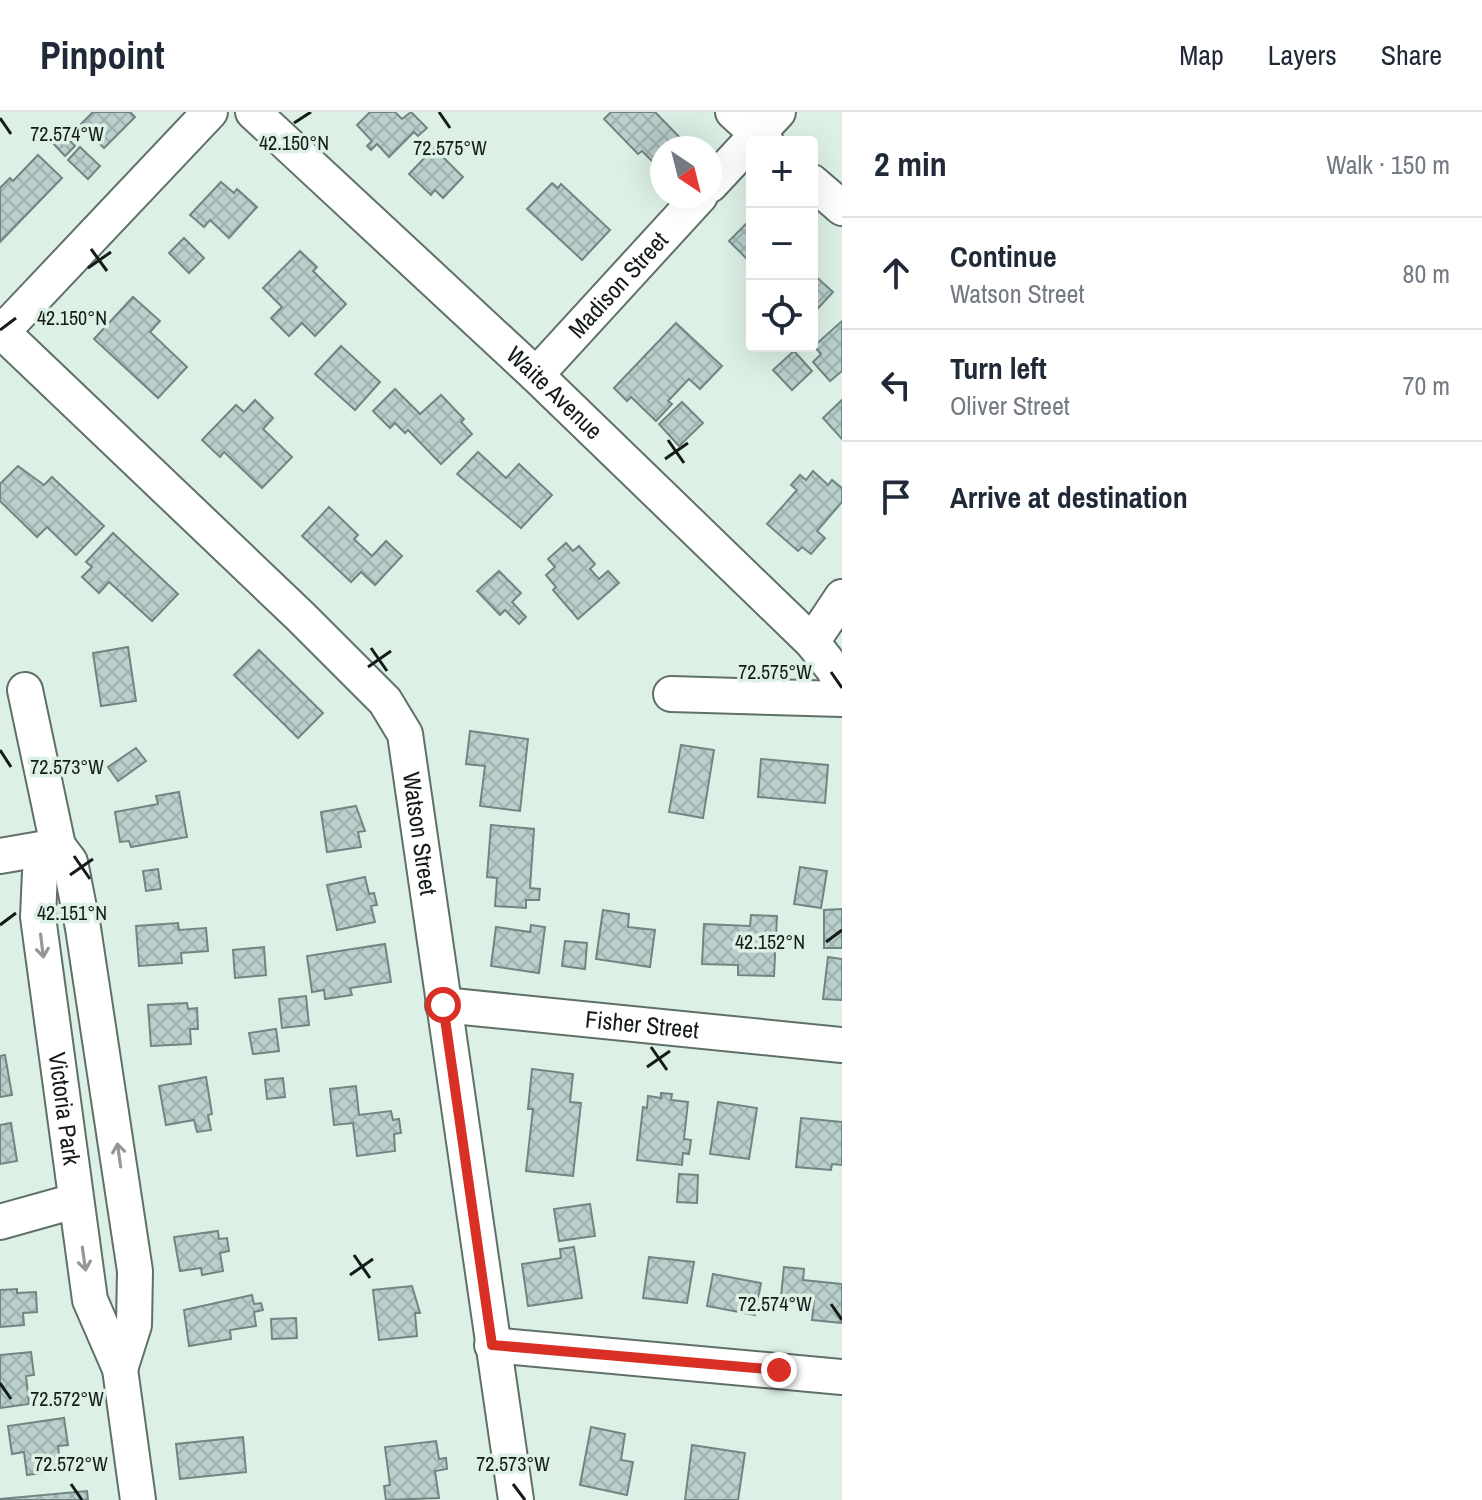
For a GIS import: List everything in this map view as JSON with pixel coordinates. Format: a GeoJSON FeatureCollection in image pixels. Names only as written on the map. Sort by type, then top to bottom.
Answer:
{"type":"FeatureCollection","features":[{"type":"Feature","properties":{"kind":"street"},"geometry":{"type":"LineString","coordinates":[[1,331],[210,112]]}},
{"type":"Feature","properties":{"kind":"street","name":"Waite Avenue"},"geometry":{"type":"LineString","coordinates":[[253,112],[536,375],[812,642],[834,670],[842,688]]}},
{"type":"Feature","properties":{"kind":"street"},"geometry":{"type":"LineString","coordinates":[[722,170],[758,125]]}},
{"type":"Feature","properties":{"kind":"street"},"geometry":{"type":"LineString","coordinates":[[818,187],[842,208]]}},
{"type":"Feature","properties":{"kind":"street","name":"Madison Street"},"geometry":{"type":"LineString","coordinates":[[536,375],[689,208]]}},
{"type":"Feature","properties":{"kind":"street","name":"Watson Street"},"geometry":{"type":"LineString","coordinates":[[1,331],[385,701],[405,734],[516,1500]]}},
{"type":"Feature","properties":{"kind":"street"},"geometry":{"type":"LineString","coordinates":[[812,642],[842,597]]}},
{"type":"Feature","properties":{"kind":"street","name":"Victoria Park"},"geometry":{"type":"LineString","coordinates":[[25,690],[58,846],[70,862],[83,928],[135,1271],[134,1325],[120,1369]]}},
{"type":"Feature","properties":{"kind":"street"},"geometry":{"type":"LineString","coordinates":[[671,694],[842,699]]}},
{"type":"Feature","properties":{"kind":"street"},"geometry":{"type":"LineString","coordinates":[[0,856],[58,846]]}},
{"type":"Feature","properties":{"kind":"street","name":"Victoria Park"},"geometry":{"type":"LineString","coordinates":[[58,846],[40,872],[38,917],[90,1300],[120,1369],[138,1500]]}},
{"type":"Feature","properties":{"kind":"street","name":"Fisher Street"},"geometry":{"type":"LineString","coordinates":[[443,1005],[842,1045]]}},
{"type":"Feature","properties":{"kind":"street"},"geometry":{"type":"LineString","coordinates":[[0,1222],[75,1201]]}},
{"type":"Feature","properties":{"kind":"street"},"geometry":{"type":"LineString","coordinates":[[492,1345],[842,1377]]}},
{"type":"Feature","properties":{"kind":"building"},"geometry":{"type":"Polygon","coordinates":[[[93,112],[130,112],[135,117],[104,148],[81,124],[93,112]]]}},
{"type":"Feature","properties":{"kind":"building"},"geometry":{"type":"Polygon","coordinates":[[[370,112],[395,112],[402,119],[411,112],[427,128],[418,136],[414,132],[389,157],[377,144],[371,150],[367,146],[372,141],[357,125],[370,112]]]}},
{"type":"Feature","properties":{"kind":"building"},"geometry":{"type":"Polygon","coordinates":[[[611,112],[655,112],[678,136],[650,136],[650,159],[642,151],[638,154],[604,119],[611,112]]]}},
{"type":"Feature","properties":{"kind":"building"},"geometry":{"type":"Polygon","coordinates":[[[58,129],[75,146],[65,156],[49,139],[58,129]]]}},
{"type":"Feature","properties":{"kind":"building"},"geometry":{"type":"Polygon","coordinates":[[[80,147],[100,166],[88,179],[68,160],[80,147]]]}},
{"type":"Feature","properties":{"kind":"building"},"geometry":{"type":"Polygon","coordinates":[[[434,148],[463,177],[443,198],[435,190],[431,195],[409,174],[434,148]]]}},
{"type":"Feature","properties":{"kind":"building"},"geometry":{"type":"Polygon","coordinates":[[[38,155],[62,178],[0,242],[0,188],[10,178],[13,181],[38,155]]]}},
{"type":"Feature","properties":{"kind":"building"},"geometry":{"type":"Polygon","coordinates":[[[221,182],[234,193],[237,189],[257,207],[229,238],[210,220],[204,227],[190,215],[221,182]]]}},
{"type":"Feature","properties":{"kind":"building"},"geometry":{"type":"Polygon","coordinates":[[[552,183],[558,188],[561,184],[610,230],[582,260],[527,209],[552,183]]]}},
{"type":"Feature","properties":{"kind":"building"},"geometry":{"type":"Polygon","coordinates":[[[746,224],[746,258],[729,241],[746,224]]]}},
{"type":"Feature","properties":{"kind":"building"},"geometry":{"type":"Polygon","coordinates":[[[184,238],[204,258],[189,273],[169,253],[184,238]]]}},
{"type":"Feature","properties":{"kind":"building"},"geometry":{"type":"Polygon","coordinates":[[[300,251],[317,267],[313,271],[346,304],[315,336],[302,323],[289,336],[271,318],[282,307],[263,288],[300,251]]]}},
{"type":"Feature","properties":{"kind":"building"},"geometry":{"type":"Polygon","coordinates":[[[818,278],[833,292],[818,308],[818,278]]]}},
{"type":"Feature","properties":{"kind":"building"},"geometry":{"type":"Polygon","coordinates":[[[133,297],[160,321],[150,332],[187,367],[158,398],[94,339],[133,297]]]}},
{"type":"Feature","properties":{"kind":"building"},"geometry":{"type":"Polygon","coordinates":[[[842,321],[842,371],[830,381],[813,362],[821,354],[818,342],[842,321]]]}},
{"type":"Feature","properties":{"kind":"building"},"geometry":{"type":"Polygon","coordinates":[[[676,323],[722,366],[700,389],[689,379],[668,401],[672,404],[656,421],[631,397],[627,401],[614,388],[676,323]]]}},
{"type":"Feature","properties":{"kind":"building"},"geometry":{"type":"Polygon","coordinates":[[[341,346],[380,382],[355,410],[315,374],[341,346]]]}},
{"type":"Feature","properties":{"kind":"building"},"geometry":{"type":"Polygon","coordinates":[[[795,352],[812,371],[792,390],[773,370],[795,352]]]}},
{"type":"Feature","properties":{"kind":"building"},"geometry":{"type":"Polygon","coordinates":[[[395,389],[420,414],[441,395],[464,419],[461,422],[472,434],[441,464],[408,430],[405,433],[395,423],[390,428],[373,411],[395,389]]]}},
{"type":"Feature","properties":{"kind":"building"},"geometry":{"type":"Polygon","coordinates":[[[255,400],[273,418],[263,429],[292,457],[262,488],[224,452],[220,457],[202,440],[236,405],[244,412],[255,400]]]}},
{"type":"Feature","properties":{"kind":"building"},"geometry":{"type":"Polygon","coordinates":[[[842,400],[842,439],[823,418],[842,400]]]}},
{"type":"Feature","properties":{"kind":"building"},"geometry":{"type":"Polygon","coordinates":[[[682,402],[703,423],[679,446],[659,424],[682,402]]]}},
{"type":"Feature","properties":{"kind":"building"},"geometry":{"type":"Polygon","coordinates":[[[478,452],[506,478],[519,464],[552,495],[521,528],[457,474],[478,452]]]}},
{"type":"Feature","properties":{"kind":"building"},"geometry":{"type":"Polygon","coordinates":[[[18,466],[44,485],[52,477],[104,526],[76,555],[47,527],[37,537],[0,501],[0,484],[18,466]]]}},
{"type":"Feature","properties":{"kind":"building"},"geometry":{"type":"Polygon","coordinates":[[[813,471],[828,485],[832,480],[842,488],[842,502],[817,531],[825,538],[811,554],[802,547],[798,551],[767,524],[797,490],[791,485],[800,475],[806,480],[813,471]]]}},
{"type":"Feature","properties":{"kind":"building"},"geometry":{"type":"Polygon","coordinates":[[[329,507],[358,535],[354,539],[372,556],[386,541],[402,556],[375,585],[361,572],[351,582],[302,536],[329,507]]]}},
{"type":"Feature","properties":{"kind":"building"},"geometry":{"type":"Polygon","coordinates":[[[113,533],[178,594],[152,621],[109,582],[99,593],[82,577],[92,567],[86,562],[113,533]]]}},
{"type":"Feature","properties":{"kind":"building"},"geometry":{"type":"Polygon","coordinates":[[[566,543],[573,551],[579,546],[595,564],[590,569],[599,579],[608,571],[619,583],[578,619],[553,590],[556,587],[546,575],[555,567],[548,559],[566,543]]]}},
{"type":"Feature","properties":{"kind":"building"},"geometry":{"type":"Polygon","coordinates":[[[499,571],[521,593],[512,602],[526,617],[519,624],[505,610],[500,615],[477,591],[499,571]]]}},
{"type":"Feature","properties":{"kind":"building"},"geometry":{"type":"Polygon","coordinates":[[[128,647],[136,701],[101,706],[93,653],[128,647]]]}},
{"type":"Feature","properties":{"kind":"building"},"geometry":{"type":"Polygon","coordinates":[[[259,650],[323,713],[298,738],[234,675],[259,650]]]}},
{"type":"Feature","properties":{"kind":"building"},"geometry":{"type":"Polygon","coordinates":[[[470,731],[528,739],[520,811],[480,806],[485,766],[466,764],[470,731]]]}},
{"type":"Feature","properties":{"kind":"building"},"geometry":{"type":"Polygon","coordinates":[[[681,745],[714,750],[703,818],[669,812],[681,745]]]}},
{"type":"Feature","properties":{"kind":"building"},"geometry":{"type":"Polygon","coordinates":[[[136,748],[146,761],[118,781],[108,767],[136,748]]]}},
{"type":"Feature","properties":{"kind":"building"},"geometry":{"type":"Polygon","coordinates":[[[761,759],[828,765],[825,803],[758,797],[761,759]]]}},
{"type":"Feature","properties":{"kind":"building"},"geometry":{"type":"Polygon","coordinates":[[[179,792],[187,837],[131,847],[129,841],[120,842],[115,812],[158,804],[156,796],[179,792]]]}},
{"type":"Feature","properties":{"kind":"building"},"geometry":{"type":"Polygon","coordinates":[[[356,806],[365,831],[358,832],[361,847],[327,852],[321,812],[356,806]]]}},
{"type":"Feature","properties":{"kind":"building"},"geometry":{"type":"Polygon","coordinates":[[[491,825],[534,829],[530,888],[540,889],[539,900],[526,900],[526,908],[495,906],[497,878],[487,877],[491,825]]]}},
{"type":"Feature","properties":{"kind":"building"},"geometry":{"type":"Polygon","coordinates":[[[800,867],[827,871],[821,908],[794,904],[800,867]]]}},
{"type":"Feature","properties":{"kind":"building"},"geometry":{"type":"Polygon","coordinates":[[[158,869],[161,889],[146,891],[143,871],[158,869]]]}},
{"type":"Feature","properties":{"kind":"building"},"geometry":{"type":"Polygon","coordinates":[[[365,877],[369,894],[374,893],[377,905],[371,906],[375,922],[337,930],[327,885],[365,877]]]}},
{"type":"Feature","properties":{"kind":"building"},"geometry":{"type":"Polygon","coordinates":[[[842,909],[842,948],[824,948],[824,910],[842,909]]]}},
{"type":"Feature","properties":{"kind":"building"},"geometry":{"type":"Polygon","coordinates":[[[603,910],[629,914],[628,927],[655,930],[650,967],[596,959],[603,910]]]}},
{"type":"Feature","properties":{"kind":"building"},"geometry":{"type":"Polygon","coordinates":[[[751,915],[777,916],[774,976],[738,975],[738,965],[702,964],[704,924],[750,926],[751,915]]]}},
{"type":"Feature","properties":{"kind":"building"},"geometry":{"type":"Polygon","coordinates":[[[178,923],[179,930],[206,928],[208,951],[181,953],[182,963],[139,966],[136,926],[178,923]]]}},
{"type":"Feature","properties":{"kind":"building"},"geometry":{"type":"Polygon","coordinates":[[[531,925],[545,927],[539,973],[491,966],[496,927],[530,932],[531,925]]]}},
{"type":"Feature","properties":{"kind":"building"},"geometry":{"type":"Polygon","coordinates":[[[565,941],[587,943],[585,969],[562,966],[565,941]]]}},
{"type":"Feature","properties":{"kind":"building"},"geometry":{"type":"Polygon","coordinates":[[[385,944],[391,982],[350,988],[352,995],[325,999],[324,990],[312,992],[307,956],[385,944]]]}},
{"type":"Feature","properties":{"kind":"building"},"geometry":{"type":"Polygon","coordinates":[[[264,947],[266,975],[235,978],[233,950],[264,947]]]}},
{"type":"Feature","properties":{"kind":"building"},"geometry":{"type":"Polygon","coordinates":[[[828,957],[842,959],[842,1000],[823,999],[828,957]]]}},
{"type":"Feature","properties":{"kind":"building"},"geometry":{"type":"Polygon","coordinates":[[[306,996],[309,1025],[282,1028],[279,999],[306,996]]]}},
{"type":"Feature","properties":{"kind":"building"},"geometry":{"type":"Polygon","coordinates":[[[187,1003],[188,1009],[197,1008],[198,1029],[190,1029],[191,1044],[151,1046],[148,1005],[187,1003]]]}},
{"type":"Feature","properties":{"kind":"building"},"geometry":{"type":"Polygon","coordinates":[[[276,1029],[279,1051],[253,1054],[249,1033],[276,1029]]]}},
{"type":"Feature","properties":{"kind":"building"},"geometry":{"type":"Polygon","coordinates":[[[5,1055],[12,1095],[0,1097],[0,1056],[5,1055]]]}},
{"type":"Feature","properties":{"kind":"building"},"geometry":{"type":"Polygon","coordinates":[[[532,1069],[573,1074],[570,1102],[581,1103],[573,1176],[526,1171],[533,1109],[528,1109],[532,1069]]]}},
{"type":"Feature","properties":{"kind":"building"},"geometry":{"type":"Polygon","coordinates":[[[206,1077],[212,1114],[208,1115],[211,1130],[197,1132],[194,1120],[166,1125],[159,1086],[206,1077]]]}},
{"type":"Feature","properties":{"kind":"building"},"geometry":{"type":"Polygon","coordinates":[[[283,1078],[285,1097],[267,1099],[265,1080],[283,1078]]]}},
{"type":"Feature","properties":{"kind":"building"},"geometry":{"type":"Polygon","coordinates":[[[356,1086],[359,1115],[391,1111],[393,1120],[399,1119],[401,1133],[394,1134],[395,1151],[357,1156],[353,1123],[334,1125],[330,1089],[356,1086]]]}},
{"type":"Feature","properties":{"kind":"building"},"geometry":{"type":"Polygon","coordinates":[[[661,1093],[672,1094],[671,1100],[688,1102],[684,1139],[691,1140],[689,1154],[683,1153],[682,1165],[637,1160],[643,1107],[647,1108],[648,1096],[661,1098],[661,1093]]]}},
{"type":"Feature","properties":{"kind":"building"},"geometry":{"type":"Polygon","coordinates":[[[718,1102],[757,1108],[749,1159],[710,1154],[718,1102]]]}},
{"type":"Feature","properties":{"kind":"building"},"geometry":{"type":"Polygon","coordinates":[[[801,1118],[842,1122],[842,1165],[832,1164],[831,1170],[796,1167],[801,1118]]]}},
{"type":"Feature","properties":{"kind":"building"},"geometry":{"type":"Polygon","coordinates":[[[11,1123],[17,1161],[0,1164],[0,1125],[11,1123]]]}},
{"type":"Feature","properties":{"kind":"building"},"geometry":{"type":"Polygon","coordinates":[[[679,1174],[698,1175],[697,1203],[677,1202],[679,1174]]]}},
{"type":"Feature","properties":{"kind":"building"},"geometry":{"type":"Polygon","coordinates":[[[590,1204],[595,1236],[559,1241],[554,1209],[590,1204]]]}},
{"type":"Feature","properties":{"kind":"building"},"geometry":{"type":"Polygon","coordinates":[[[218,1231],[219,1239],[227,1238],[229,1251],[220,1253],[223,1271],[202,1275],[201,1268],[180,1271],[174,1237],[218,1231]]]}},
{"type":"Feature","properties":{"kind":"building"},"geometry":{"type":"Polygon","coordinates":[[[574,1247],[582,1298],[528,1306],[522,1264],[561,1258],[560,1249],[574,1247]]]}},
{"type":"Feature","properties":{"kind":"building"},"geometry":{"type":"Polygon","coordinates":[[[649,1257],[694,1262],[687,1303],[643,1298],[649,1257]]]}},
{"type":"Feature","properties":{"kind":"building"},"geometry":{"type":"Polygon","coordinates":[[[784,1267],[804,1269],[803,1280],[842,1284],[842,1323],[812,1320],[814,1301],[781,1297],[784,1267]]]}},
{"type":"Feature","properties":{"kind":"building"},"geometry":{"type":"Polygon","coordinates":[[[713,1274],[761,1283],[755,1315],[707,1306],[713,1274]]]}},
{"type":"Feature","properties":{"kind":"building"},"geometry":{"type":"Polygon","coordinates":[[[412,1286],[420,1313],[415,1313],[417,1336],[379,1340],[373,1290],[412,1286]]]}},
{"type":"Feature","properties":{"kind":"building"},"geometry":{"type":"Polygon","coordinates":[[[17,1289],[17,1293],[36,1292],[37,1312],[23,1313],[24,1325],[0,1327],[0,1290],[17,1289]]]}},
{"type":"Feature","properties":{"kind":"building"},"geometry":{"type":"Polygon","coordinates":[[[252,1295],[254,1304],[261,1303],[263,1310],[254,1312],[256,1326],[230,1330],[231,1339],[189,1346],[184,1310],[252,1295]]]}},
{"type":"Feature","properties":{"kind":"building"},"geometry":{"type":"Polygon","coordinates":[[[296,1318],[297,1338],[272,1339],[271,1319],[296,1318]]]}},
{"type":"Feature","properties":{"kind":"building"},"geometry":{"type":"Polygon","coordinates":[[[31,1352],[34,1375],[26,1376],[29,1404],[0,1408],[0,1355],[31,1352]]]}},
{"type":"Feature","properties":{"kind":"building"},"geometry":{"type":"Polygon","coordinates":[[[64,1418],[68,1445],[58,1446],[61,1470],[27,1475],[24,1452],[12,1454],[8,1426],[64,1418]]]}},
{"type":"Feature","properties":{"kind":"building"},"geometry":{"type":"Polygon","coordinates":[[[591,1427],[625,1434],[621,1460],[633,1462],[627,1495],[580,1485],[591,1427]]]}},
{"type":"Feature","properties":{"kind":"building"},"geometry":{"type":"Polygon","coordinates":[[[243,1437],[246,1472],[180,1479],[176,1444],[243,1437]]]}},
{"type":"Feature","properties":{"kind":"building"},"geometry":{"type":"Polygon","coordinates":[[[436,1441],[439,1459],[446,1458],[447,1469],[435,1471],[439,1498],[386,1500],[384,1486],[390,1485],[385,1447],[436,1441]]]}},
{"type":"Feature","properties":{"kind":"building"},"geometry":{"type":"Polygon","coordinates":[[[692,1445],[745,1453],[738,1500],[685,1500],[692,1445]]]}},
{"type":"Feature","properties":{"kind":"building"},"geometry":{"type":"Polygon","coordinates":[[[87,1491],[88,1500],[0,1500],[0,1499],[87,1491]]]}},
{"type":"Feature","properties":{"kind":"route"},"geometry":{"type":"LineString","coordinates":[[443,1005],[492,1345],[779,1370]]}}]}
